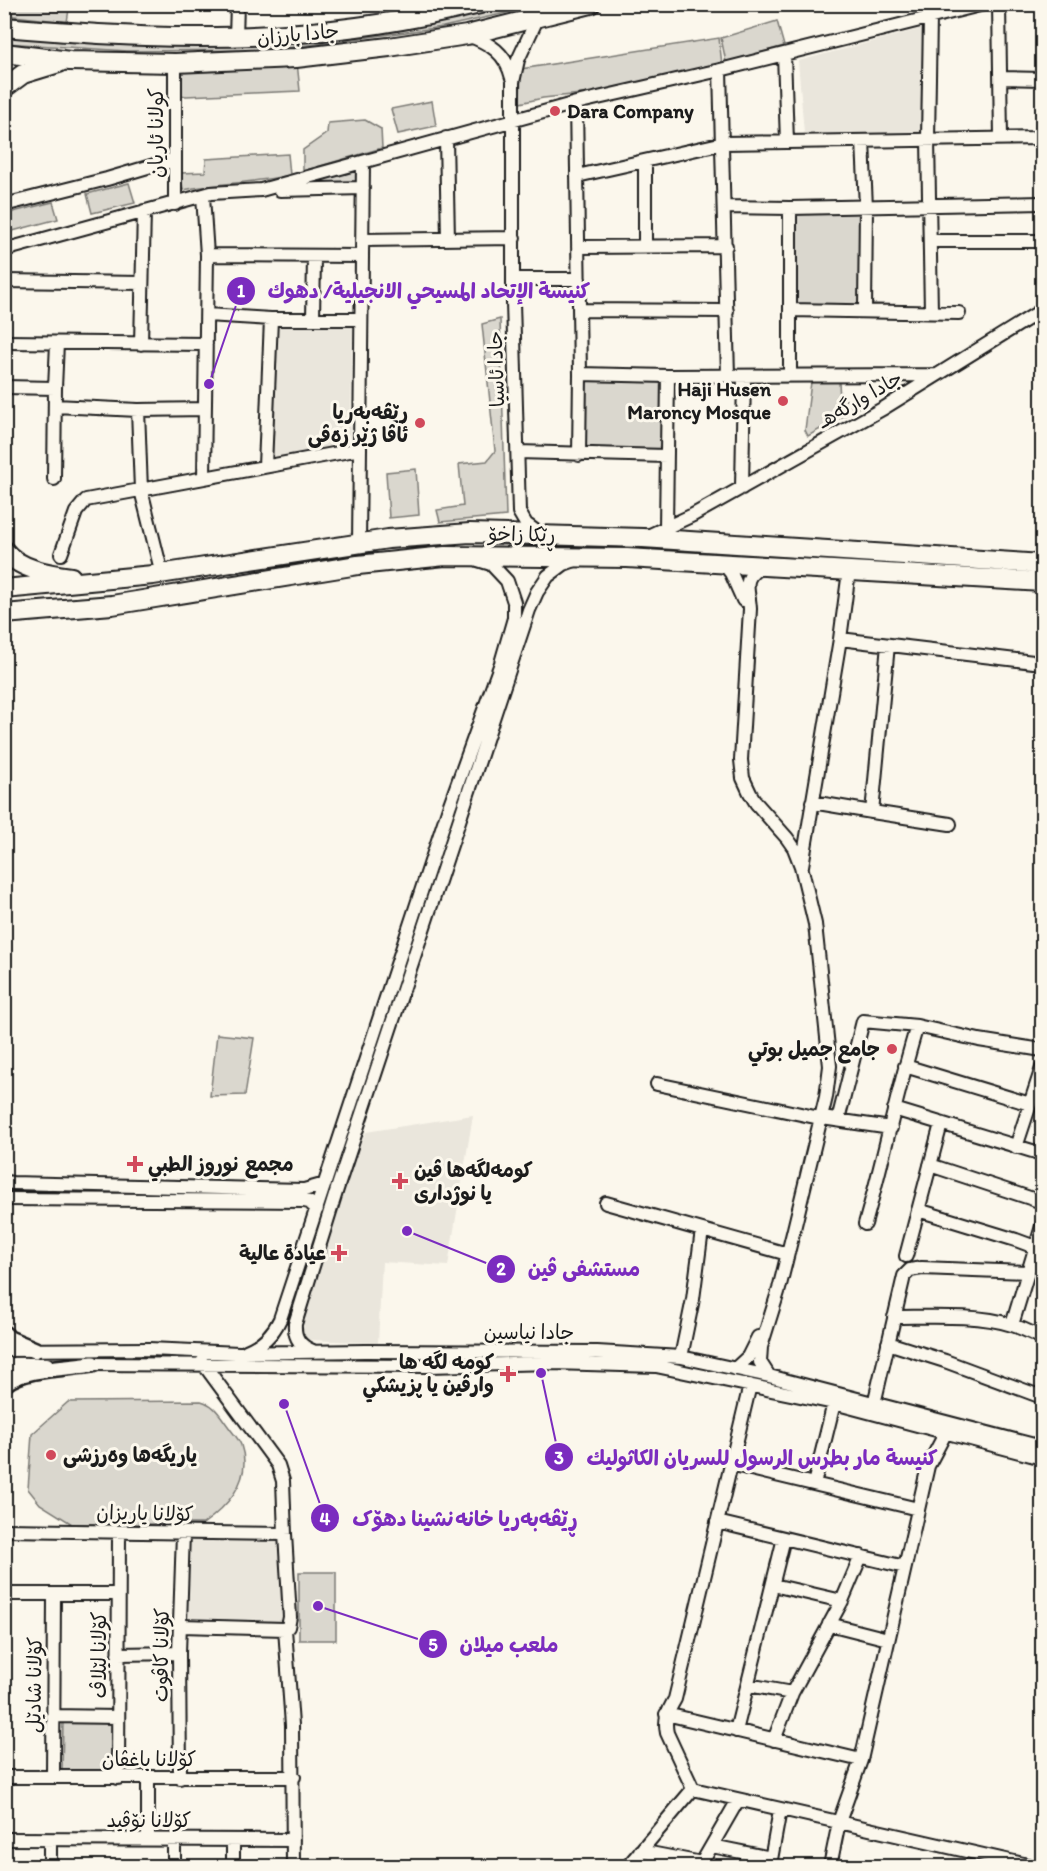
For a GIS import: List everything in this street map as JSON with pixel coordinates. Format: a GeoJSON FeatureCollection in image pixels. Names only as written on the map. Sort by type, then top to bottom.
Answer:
{"type":"FeatureCollection","features":[{"type":"Feature","properties":{"kind":"highway","name":"جادا بارزان"},"geometry":{"type":"LineString","coordinates":[[4,27],[125,36],[236,37],[351,28],[434,9],[480,4]]}},
{"type":"Feature","properties":{"kind":"highway","name":"جادا بارزان"},"geometry":{"type":"LineString","coordinates":[[4,53],[70,61],[175,63],[296,58],[467,35],[591,4]]}},
{"type":"Feature","properties":{"kind":"highway"},"geometry":{"type":"LineString","coordinates":[[4,88],[23,74],[70,61]]}},
{"type":"Feature","properties":{"kind":"highway","name":"ڕێکا زاخۆ"},"geometry":{"type":"LineString","coordinates":[[4,589],[162,574],[388,539],[470,533],[699,542],[904,565],[934,576],[1042,582]]}},
{"type":"Feature","properties":{"kind":"highway"},"geometry":{"type":"LineString","coordinates":[[4,550],[16,560],[37,570],[62,576],[103,581]]}},
{"type":"Feature","properties":{"kind":"highway","name":"ڕێکا زاخۆ"},"geometry":{"type":"LineString","coordinates":[[4,614],[112,605],[358,565],[445,556],[627,558],[849,571],[904,565],[935,558],[1042,564]]}},
{"type":"Feature","properties":{"kind":"highway"},"geometry":{"type":"LineString","coordinates":[[934,576],[928,572],[927,565],[935,558]]}},
{"type":"Feature","properties":{"kind":"highway"},"geometry":{"type":"LineString","coordinates":[[4,628],[20,619],[55,610]]}},
{"type":"Feature","properties":{"kind":"main road"},"geometry":{"type":"LineString","coordinates":[[4,1334],[35,1350]]}},
{"type":"Feature","properties":{"kind":"main road"},"geometry":{"type":"LineString","coordinates":[[4,1384],[12,1378],[32,1372],[93,1364]]}},
{"type":"Feature","properties":{"kind":"street"},"geometry":{"type":"LineString","coordinates":[[236,37],[237,4]]}},
{"type":"Feature","properties":{"kind":"street"},"geometry":{"type":"LineString","coordinates":[[261,190],[576,103],[720,70],[984,4]]}},
{"type":"Feature","properties":{"kind":"street"},"geometry":{"type":"LineString","coordinates":[[999,4],[1002,78],[1001,138]]}},
{"type":"Feature","properties":{"kind":"street"},"geometry":{"type":"LineString","coordinates":[[513,82],[518,60],[538,18]]}},
{"type":"Feature","properties":{"kind":"street"},"geometry":{"type":"LineString","coordinates":[[930,18],[928,139],[931,312]]}},
{"type":"Feature","properties":{"kind":"street"},"geometry":{"type":"LineString","coordinates":[[467,35],[485,42],[501,54],[509,67],[513,82]]}},
{"type":"Feature","properties":{"kind":"street"},"geometry":{"type":"LineString","coordinates":[[784,54],[787,142]]}},
{"type":"Feature","properties":{"kind":"street","name":"كولانا ئاريان"},"geometry":{"type":"LineString","coordinates":[[175,63],[175,204]]}},
{"type":"Feature","properties":{"kind":"street"},"geometry":{"type":"LineString","coordinates":[[720,70],[724,143],[728,376]]}},
{"type":"Feature","properties":{"kind":"street"},"geometry":{"type":"LineString","coordinates":[[1002,78],[1042,79]]}},
{"type":"Feature","properties":{"kind":"street","name":"جادا ئاسيا"},"geometry":{"type":"LineString","coordinates":[[513,82],[519,512]]}},
{"type":"Feature","properties":{"kind":"street"},"geometry":{"type":"LineString","coordinates":[[576,103],[579,455]]}},
{"type":"Feature","properties":{"kind":"street"},"geometry":{"type":"LineString","coordinates":[[446,138],[448,239]]}},
{"type":"Feature","properties":{"kind":"street"},"geometry":{"type":"LineString","coordinates":[[577,176],[724,143],[1042,138]]}},
{"type":"Feature","properties":{"kind":"street"},"geometry":{"type":"LineString","coordinates":[[863,141],[866,207],[865,311]]}},
{"type":"Feature","properties":{"kind":"street"},"geometry":{"type":"LineString","coordinates":[[4,205],[108,179],[175,159]]}},
{"type":"Feature","properties":{"kind":"street"},"geometry":{"type":"LineString","coordinates":[[645,161],[645,246]]}},
{"type":"Feature","properties":{"kind":"street"},"geometry":{"type":"LineString","coordinates":[[359,544],[363,162]]}},
{"type":"Feature","properties":{"kind":"street"},"geometry":{"type":"LineString","coordinates":[[4,250],[211,193],[363,188]]}},
{"type":"Feature","properties":{"kind":"street"},"geometry":{"type":"LineString","coordinates":[[203,196],[207,255],[204,478]]}},
{"type":"Feature","properties":{"kind":"street"},"geometry":{"type":"LineString","coordinates":[[725,207],[790,208],[1042,203]]}},
{"type":"Feature","properties":{"kind":"street"},"geometry":{"type":"LineString","coordinates":[[790,208],[790,375]]}},
{"type":"Feature","properties":{"kind":"street"},"geometry":{"type":"LineString","coordinates":[[141,344],[144,211]]}},
{"type":"Feature","properties":{"kind":"street"},"geometry":{"type":"LineString","coordinates":[[363,240],[514,238]]}},
{"type":"Feature","properties":{"kind":"street"},"geometry":{"type":"LineString","coordinates":[[930,241],[1042,241]]}},
{"type":"Feature","properties":{"kind":"street"},"geometry":{"type":"LineString","coordinates":[[578,247],[726,246]]}},
{"type":"Feature","properties":{"kind":"street"},"geometry":{"type":"LineString","coordinates":[[207,255],[362,256]]}},
{"type":"Feature","properties":{"kind":"street"},"geometry":{"type":"LineString","coordinates":[[313,319],[314,257]]}},
{"type":"Feature","properties":{"kind":"street"},"geometry":{"type":"LineString","coordinates":[[514,279],[579,279]]}},
{"type":"Feature","properties":{"kind":"street"},"geometry":{"type":"LineString","coordinates":[[4,281],[141,283]]}},
{"type":"Feature","properties":{"kind":"street"},"geometry":{"type":"LineString","coordinates":[[579,310],[727,311]]}},
{"type":"Feature","properties":{"kind":"street"},"geometry":{"type":"LineString","coordinates":[[790,310],[959,313]]}},
{"type":"Feature","properties":{"kind":"street","name":"جادا وارگه‌هـ"},"geometry":{"type":"LineString","coordinates":[[643,538],[693,515],[884,408],[1042,310]]}},
{"type":"Feature","properties":{"kind":"street"},"geometry":{"type":"LineString","coordinates":[[207,315],[271,319],[362,319]]}},
{"type":"Feature","properties":{"kind":"street"},"geometry":{"type":"LineString","coordinates":[[265,466],[271,319]]}},
{"type":"Feature","properties":{"kind":"street"},"geometry":{"type":"LineString","coordinates":[[4,342],[206,344]]}},
{"type":"Feature","properties":{"kind":"street"},"geometry":{"type":"LineString","coordinates":[[54,478],[57,343]]}},
{"type":"Feature","properties":{"kind":"street"},"geometry":{"type":"LineString","coordinates":[[580,374],[938,375]]}},
{"type":"Feature","properties":{"kind":"street"},"geometry":{"type":"LineString","coordinates":[[666,528],[668,376]]}},
{"type":"Feature","properties":{"kind":"street"},"geometry":{"type":"LineString","coordinates":[[742,488],[744,376]]}},
{"type":"Feature","properties":{"kind":"street"},"geometry":{"type":"LineString","coordinates":[[4,387],[55,388]]}},
{"type":"Feature","properties":{"kind":"street"},"geometry":{"type":"LineString","coordinates":[[55,406],[138,410],[205,409]]}},
{"type":"Feature","properties":{"kind":"street"},"geometry":{"type":"LineString","coordinates":[[138,410],[141,490],[162,574]]}},
{"type":"Feature","properties":{"kind":"street"},"geometry":{"type":"LineString","coordinates":[[61,554],[76,512],[86,500],[360,448]]}},
{"type":"Feature","properties":{"kind":"street"},"geometry":{"type":"LineString","coordinates":[[518,452],[666,456]]}},
{"type":"Feature","properties":{"kind":"street"},"geometry":{"type":"LineString","coordinates":[[493,534],[512,525],[519,512]]}},
{"type":"Feature","properties":{"kind":"street"},"geometry":{"type":"LineString","coordinates":[[519,512],[526,524],[542,536]]}},
{"type":"Feature","properties":{"kind":"street"},"geometry":{"type":"LineString","coordinates":[[693,515],[689,522],[689,531],[692,538],[699,542]]}},
{"type":"Feature","properties":{"kind":"street"},"geometry":{"type":"LineString","coordinates":[[239,1353],[261,1343],[277,1325],[325,1184],[345,1145],[397,1011],[464,810],[505,666],[514,618],[514,602],[507,581],[491,564],[469,556]]}},
{"type":"Feature","properties":{"kind":"street"},"geometry":{"type":"LineString","coordinates":[[314,1352],[304,1348],[297,1340],[294,1330],[384,1007],[451,804],[505,666],[537,592],[548,576],[564,564],[582,557]]}},
{"type":"Feature","properties":{"kind":"street"},"geometry":{"type":"LineString","coordinates":[[724,564],[741,593],[745,613],[736,764],[738,781],[751,807],[770,826],[789,852],[801,891],[809,928],[825,1070],[794,1229],[779,1289],[761,1347],[754,1357],[735,1368]]}},
{"type":"Feature","properties":{"kind":"street"},"geometry":{"type":"LineString","coordinates":[[754,1357],[784,1253],[817,1117],[826,1097],[830,1066],[815,924],[801,867],[794,848],[756,803],[743,778],[741,760],[750,609],[746,587],[749,578],[764,566]]}},
{"type":"Feature","properties":{"kind":"street"},"geometry":{"type":"LineString","coordinates":[[801,867],[840,639],[849,571]]}},
{"type":"Feature","properties":{"kind":"street"},"geometry":{"type":"LineString","coordinates":[[735,580],[740,575],[746,575],[749,578]]}},
{"type":"Feature","properties":{"kind":"street"},"geometry":{"type":"LineString","coordinates":[[840,639],[1042,663]]}},
{"type":"Feature","properties":{"kind":"street"},"geometry":{"type":"LineString","coordinates":[[872,812],[888,645]]}},
{"type":"Feature","properties":{"kind":"street"},"geometry":{"type":"LineString","coordinates":[[812,802],[950,824]]}},
{"type":"Feature","properties":{"kind":"street"},"geometry":{"type":"LineString","coordinates":[[451,804],[464,810]]}},
{"type":"Feature","properties":{"kind":"street"},"geometry":{"type":"LineString","coordinates":[[406,939],[420,943]]}},
{"type":"Feature","properties":{"kind":"street"},"geometry":{"type":"LineString","coordinates":[[384,1007],[397,1011]]}},
{"type":"Feature","properties":{"kind":"street"},"geometry":{"type":"LineString","coordinates":[[838,1120],[863,1021],[917,1026],[979,1040],[1042,1050]]}},
{"type":"Feature","properties":{"kind":"street"},"geometry":{"type":"LineString","coordinates":[[865,1224],[917,1026]]}},
{"type":"Feature","properties":{"kind":"street"},"geometry":{"type":"LineString","coordinates":[[905,1066],[1030,1104]]}},
{"type":"Feature","properties":{"kind":"street"},"geometry":{"type":"LineString","coordinates":[[1016,1147],[1042,1068]]}},
{"type":"Feature","properties":{"kind":"street"},"geometry":{"type":"LineString","coordinates":[[657,1084],[817,1117],[891,1128]]}},
{"type":"Feature","properties":{"kind":"street"},"geometry":{"type":"LineString","coordinates":[[894,1110],[1042,1154]]}},
{"type":"Feature","properties":{"kind":"street"},"geometry":{"type":"LineString","coordinates":[[906,1256],[941,1124]]}},
{"type":"Feature","properties":{"kind":"street"},"geometry":{"type":"LineString","coordinates":[[930,1165],[1042,1202]]}},
{"type":"Feature","properties":{"kind":"street"},"geometry":{"type":"LineString","coordinates":[[5,1182],[304,1195]]}},
{"type":"Feature","properties":{"kind":"street"},"geometry":{"type":"LineString","coordinates":[[4,1199],[304,1195],[325,1184]]}},
{"type":"Feature","properties":{"kind":"street"},"geometry":{"type":"LineString","coordinates":[[304,1195],[316,1209]]}},
{"type":"Feature","properties":{"kind":"street"},"geometry":{"type":"LineString","coordinates":[[606,1203],[784,1253]]}},
{"type":"Feature","properties":{"kind":"street"},"geometry":{"type":"LineString","coordinates":[[918,1210],[1035,1247]]}},
{"type":"Feature","properties":{"kind":"street"},"geometry":{"type":"LineString","coordinates":[[1012,1325],[1042,1226]]}},
{"type":"Feature","properties":{"kind":"street"},"geometry":{"type":"LineString","coordinates":[[681,1357],[693,1299],[702,1230]]}},
{"type":"Feature","properties":{"kind":"street"},"geometry":{"type":"LineString","coordinates":[[874,1404],[904,1276],[910,1270],[922,1268],[1027,1272]]}},
{"type":"Feature","properties":{"kind":"street"},"geometry":{"type":"LineString","coordinates":[[894,1317],[956,1317],[1012,1325],[1042,1338]]}},
{"type":"Feature","properties":{"kind":"street"},"geometry":{"type":"LineString","coordinates":[[277,1325],[282,1333],[287,1334],[294,1330]]}},
{"type":"Feature","properties":{"kind":"street"},"geometry":{"type":"LineString","coordinates":[[888,1343],[945,1361],[1042,1397]]}},
{"type":"Feature","properties":{"kind":"street","name":"جادا نیاسین"},"geometry":{"type":"LineString","coordinates":[[4,1350],[149,1349],[239,1353],[597,1352],[681,1357],[769,1376],[945,1432],[1042,1458]]}},
{"type":"Feature","properties":{"kind":"street"},"geometry":{"type":"LineString","coordinates":[[200,1352],[204,1365],[278,1465],[284,1481],[290,1617],[288,1627],[285,1629],[294,1778],[293,1866]]}},
{"type":"Feature","properties":{"kind":"street"},"geometry":{"type":"LineString","coordinates":[[754,1357],[769,1376]]}},
{"type":"Feature","properties":{"kind":"street","name":"جادا نیاسین"},"geometry":{"type":"LineString","coordinates":[[4,1364],[428,1366],[553,1363],[657,1366],[834,1404],[848,1402],[874,1404],[1042,1448]]}},
{"type":"Feature","properties":{"kind":"street"},"geometry":{"type":"LineString","coordinates":[[693,1789],[667,1733],[666,1714],[675,1699],[750,1385]]}},
{"type":"Feature","properties":{"kind":"street"},"geometry":{"type":"LineString","coordinates":[[814,1484],[834,1404]]}},
{"type":"Feature","properties":{"kind":"street"},"geometry":{"type":"LineString","coordinates":[[830,1866],[839,1822],[861,1760],[928,1466],[945,1432]]}},
{"type":"Feature","properties":{"kind":"street"},"geometry":{"type":"LineString","coordinates":[[730,1464],[918,1509]]}},
{"type":"Feature","properties":{"kind":"street"},"geometry":{"type":"LineString","coordinates":[[717,1522],[905,1567]]}},
{"type":"Feature","properties":{"kind":"street","name":"کۆلانا یاریزان"},"geometry":{"type":"LineString","coordinates":[[4,1530],[285,1534]]}},
{"type":"Feature","properties":{"kind":"street","name":"کۆلانا لێلاڤ"},"geometry":{"type":"LineString","coordinates":[[118,1778],[119,1532]]}},
{"type":"Feature","properties":{"kind":"street","name":"کۆلانا کاڤوت"},"geometry":{"type":"LineString","coordinates":[[180,1778],[179,1653],[183,1533]]}},
{"type":"Feature","properties":{"kind":"street"},"geometry":{"type":"LineString","coordinates":[[736,1731],[784,1538]]}},
{"type":"Feature","properties":{"kind":"street"},"geometry":{"type":"LineString","coordinates":[[774,1740],[792,1693],[842,1601],[861,1556]]}},
{"type":"Feature","properties":{"kind":"street"},"geometry":{"type":"LineString","coordinates":[[772,1585],[842,1601]]}},
{"type":"Feature","properties":{"kind":"street"},"geometry":{"type":"LineString","coordinates":[[4,1594],[118,1594]]}},
{"type":"Feature","properties":{"kind":"street","name":"کۆلانا شادێل"},"geometry":{"type":"LineString","coordinates":[[53,1777],[54,1594]]}},
{"type":"Feature","properties":{"kind":"street"},"geometry":{"type":"LineString","coordinates":[[829,1624],[888,1639]]}},
{"type":"Feature","properties":{"kind":"street"},"geometry":{"type":"LineString","coordinates":[[181,1626],[285,1629]]}},
{"type":"Feature","properties":{"kind":"street"},"geometry":{"type":"LineString","coordinates":[[118,1654],[179,1653]]}},
{"type":"Feature","properties":{"kind":"street"},"geometry":{"type":"LineString","coordinates":[[748,1684],[792,1693]]}},
{"type":"Feature","properties":{"kind":"street"},"geometry":{"type":"LineString","coordinates":[[666,1714],[861,1760]]}},
{"type":"Feature","properties":{"kind":"street"},"geometry":{"type":"LineString","coordinates":[[53,1716],[118,1717]]}},
{"type":"Feature","properties":{"kind":"street","name":"کۆلانا باغڤان"},"geometry":{"type":"LineString","coordinates":[[4,1777],[294,1778]]}},
{"type":"Feature","properties":{"kind":"street"},"geometry":{"type":"LineString","coordinates":[[148,1778],[148,1840]]}},
{"type":"Feature","properties":{"kind":"street"},"geometry":{"type":"LineString","coordinates":[[693,1789],[1019,1865],[1032,1866]]}},
{"type":"Feature","properties":{"kind":"street"},"geometry":{"type":"LineString","coordinates":[[628,1866],[693,1789]]}},
{"type":"Feature","properties":{"kind":"street"},"geometry":{"type":"LineString","coordinates":[[640,1851],[701,1865],[738,1800]]}},
{"type":"Feature","properties":{"kind":"street"},"geometry":{"type":"LineString","coordinates":[[712,1846],[770,1862],[780,1810]]}},
{"type":"Feature","properties":{"kind":"street","name":"کۆلانا نۆڤید"},"geometry":{"type":"LineString","coordinates":[[4,1839],[293,1840]]}},
{"type":"Feature","properties":{"kind":"street"},"geometry":{"type":"LineString","coordinates":[[50,1840],[50,1866]]}},
{"type":"Feature","properties":{"kind":"street"},"geometry":{"type":"LineString","coordinates":[[174,1840],[174,1866]]}},
{"type":"Feature","properties":{"kind":"street"},"geometry":{"type":"LineString","coordinates":[[233,1840],[233,1866]]}},
{"type":"Feature","properties":{"kind":"shaded area"},"geometry":{"type":"Polygon","coordinates":[[[5,4],[69,9],[67,22],[5,15],[5,4]]]}},
{"type":"Feature","properties":{"kind":"shaded area"},"geometry":{"type":"Polygon","coordinates":[[[499,5],[542,5],[443,27],[272,50],[128,51],[5,43],[5,33],[87,39],[459,14],[499,5]]]}},
{"type":"Feature","properties":{"kind":"shaded area"},"geometry":{"type":"Polygon","coordinates":[[[777,21],[784,46],[726,62],[721,38],[777,21]]]}},
{"type":"Feature","properties":{"kind":"shaded area"},"geometry":{"type":"Polygon","coordinates":[[[924,28],[923,134],[804,133],[798,61],[924,28]]]}},
{"type":"Feature","properties":{"kind":"shaded area"},"geometry":{"type":"Polygon","coordinates":[[[719,38],[722,65],[590,93],[520,103],[521,69],[719,38]]]}},
{"type":"Feature","properties":{"kind":"shaded area"},"geometry":{"type":"Polygon","coordinates":[[[297,62],[300,91],[181,95],[179,66],[297,62]]]}},
{"type":"Feature","properties":{"kind":"shaded area"},"geometry":{"type":"Polygon","coordinates":[[[432,101],[436,126],[398,134],[391,109],[432,101]]]}},
{"type":"Feature","properties":{"kind":"shaded area"},"geometry":{"type":"Polygon","coordinates":[[[365,120],[381,129],[382,148],[303,171],[303,150],[327,133],[328,123],[365,120]]]}},
{"type":"Feature","properties":{"kind":"shaded area"},"geometry":{"type":"Polygon","coordinates":[[[288,154],[290,175],[183,190],[181,173],[205,172],[206,159],[288,154]]]}},
{"type":"Feature","properties":{"kind":"shaded area"},"geometry":{"type":"Polygon","coordinates":[[[363,162],[363,188],[261,190],[363,162]]]}},
{"type":"Feature","properties":{"kind":"shaded area"},"geometry":{"type":"Polygon","coordinates":[[[129,183],[135,203],[92,213],[87,194],[129,183]]]}},
{"type":"Feature","properties":{"kind":"shaded area"},"geometry":{"type":"Polygon","coordinates":[[[53,202],[58,219],[5,233],[5,214],[53,202]]]}},
{"type":"Feature","properties":{"kind":"shaded area"},"geometry":{"type":"Polygon","coordinates":[[[866,207],[865,311],[790,310],[790,208],[866,207]]]}},
{"type":"Feature","properties":{"kind":"shaded area"},"geometry":{"type":"Polygon","coordinates":[[[500,319],[506,516],[440,522],[437,510],[463,506],[459,464],[487,461],[495,451],[482,324],[500,319]]]}},
{"type":"Feature","properties":{"kind":"shaded area"},"geometry":{"type":"Polygon","coordinates":[[[353,326],[350,445],[270,462],[279,327],[353,326]]]}},
{"type":"Feature","properties":{"kind":"shaded area"},"geometry":{"type":"Polygon","coordinates":[[[580,374],[668,376],[666,456],[579,455],[580,374]]]}},
{"type":"Feature","properties":{"kind":"shaded area"},"geometry":{"type":"Polygon","coordinates":[[[811,382],[839,382],[840,400],[856,400],[861,406],[808,436],[805,430],[811,382]]]}},
{"type":"Feature","properties":{"kind":"shaded area"},"geometry":{"type":"Polygon","coordinates":[[[416,469],[419,515],[389,518],[386,472],[416,469]]]}},
{"type":"Feature","properties":{"kind":"shaded area"},"geometry":{"type":"Polygon","coordinates":[[[217,1034],[254,1038],[245,1095],[210,1096],[217,1034]]]}},
{"type":"Feature","properties":{"kind":"shaded area"},"geometry":{"type":"Polygon","coordinates":[[[473,1115],[448,1266],[382,1262],[378,1343],[310,1340],[304,1336],[303,1317],[351,1168],[366,1132],[473,1115]]]}},
{"type":"Feature","properties":{"kind":"shaded area"},"geometry":{"type":"Polygon","coordinates":[[[201,1401],[210,1405],[219,1414],[240,1443],[244,1458],[244,1470],[236,1491],[221,1509],[203,1524],[72,1524],[40,1504],[28,1489],[32,1434],[68,1402],[201,1401]]]}},
{"type":"Feature","properties":{"kind":"shaded area"},"geometry":{"type":"Polygon","coordinates":[[[189,1538],[278,1539],[283,1622],[189,1623],[189,1538]]]}},
{"type":"Feature","properties":{"kind":"shaded area"},"geometry":{"type":"Polygon","coordinates":[[[299,1572],[336,1572],[336,1640],[299,1640],[299,1572]]]}},
{"type":"Feature","properties":{"kind":"shaded area"},"geometry":{"type":"Polygon","coordinates":[[[63,1720],[113,1720],[113,1774],[62,1774],[63,1720]]]}},
{"type":"Feature","properties":{"kind":"place","name":"Dara Company"},"geometry":{"type":"Point","coordinates":[555,111]}},
{"type":"Feature","properties":{"kind":"place","name":"كنيسة الإتحاد المسيحي الانجيلية/ دهوك"},"geometry":{"type":"Point","coordinates":[209,384]}},
{"type":"Feature","properties":{"kind":"place","name":"Haji Husen Maroncy Mosque"},"geometry":{"type":"Point","coordinates":[783,401]}},
{"type":"Feature","properties":{"kind":"place","name":"رێڤەبەریا ئاڤا ژێر زەڤی"},"geometry":{"type":"Point","coordinates":[420,423]}},
{"type":"Feature","properties":{"kind":"place","name":"جامع جميل بوتي"},"geometry":{"type":"Point","coordinates":[892,1049]}},
{"type":"Feature","properties":{"kind":"place","name":"مجمع نوروز الطبي"},"geometry":{"type":"Point","coordinates":[135,1164]}},
{"type":"Feature","properties":{"kind":"place","name":"کومەلگەها ڤین یا نوژداری"},"geometry":{"type":"Point","coordinates":[400,1181]}},
{"type":"Feature","properties":{"kind":"place","name":"مستشفى ڤين"},"geometry":{"type":"Point","coordinates":[407,1231]}},
{"type":"Feature","properties":{"kind":"place","name":"عيادة عالية"},"geometry":{"type":"Point","coordinates":[339,1253]}},
{"type":"Feature","properties":{"kind":"place","name":"كنيسة مار بطرس الرسول للسريان الكاثوليك"},"geometry":{"type":"Point","coordinates":[541,1373]}},
{"type":"Feature","properties":{"kind":"place","name":"كومه لگه ها وارڤين يا پزيشكي"},"geometry":{"type":"Point","coordinates":[508,1374]}},
{"type":"Feature","properties":{"kind":"place","name":"ڕێڤه‌به‌ریا خانەنشينا دهۆک"},"geometry":{"type":"Point","coordinates":[284,1404]}},
{"type":"Feature","properties":{"kind":"place","name":"ياريگەها وەرزشی"},"geometry":{"type":"Point","coordinates":[51,1455]}},
{"type":"Feature","properties":{"kind":"place","name":"ملعب ميلان"},"geometry":{"type":"Point","coordinates":[318,1606]}}]}
